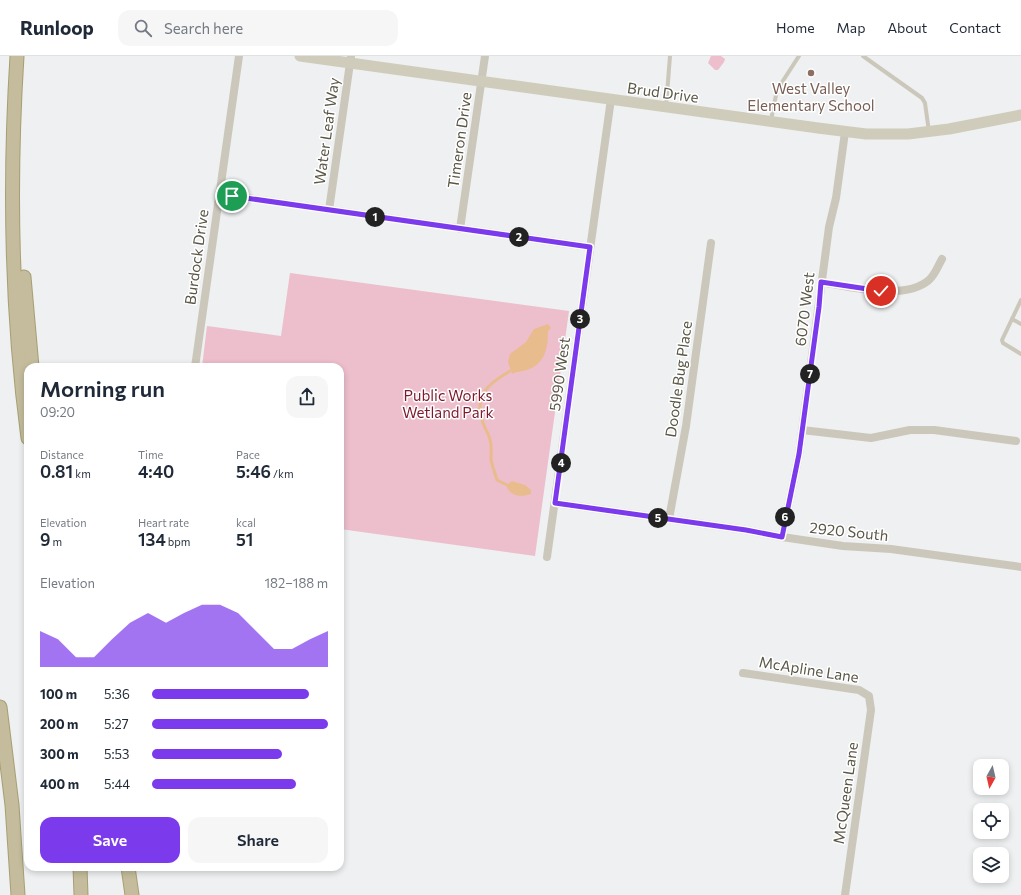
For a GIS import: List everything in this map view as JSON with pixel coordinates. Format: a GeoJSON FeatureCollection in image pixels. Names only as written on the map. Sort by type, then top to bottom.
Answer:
{"type":"FeatureCollection","features":[{"type":"Feature","properties":{"kind":"highway"},"geometry":{"type":"LineString","coordinates":[[17,56],[14,100],[13,198],[16,296],[24,391]]}},
{"type":"Feature","properties":{"kind":"highway"},"geometry":{"type":"LineString","coordinates":[[14,100],[25,295],[32,363]]}},
{"type":"Feature","properties":{"kind":"highway"},"geometry":{"type":"LineString","coordinates":[[0,707],[12,812],[18,895]]}},
{"type":"Feature","properties":{"kind":"highway"},"geometry":{"type":"LineString","coordinates":[[80,871],[81,895]]}},
{"type":"Feature","properties":{"kind":"highway"},"geometry":{"type":"LineString","coordinates":[[129,871],[132,895]]}},
{"type":"Feature","properties":{"kind":"main road","name":"Brud Drive"},"geometry":{"type":"LineString","coordinates":[[300,56],[350,60],[611,100],[845,132],[887,134],[929,132],[1021,115]]}},
{"type":"Feature","properties":{"kind":"street","name":"Burdock Drive"},"geometry":{"type":"LineString","coordinates":[[196,363],[239,56]]}},
{"type":"Feature","properties":{"kind":"street","name":"Timeron Drive"},"geometry":{"type":"LineString","coordinates":[[460,229],[485,56]]}},
{"type":"Feature","properties":{"kind":"street","name":"Water Leaf Way"},"geometry":{"type":"LineString","coordinates":[[329,210],[350,60]]}},
{"type":"Feature","properties":{"kind":"street","name":"5990 West"},"geometry":{"type":"LineString","coordinates":[[547,557],[611,100]]}},
{"type":"Feature","properties":{"kind":"street","name":"6070 West"},"geometry":{"type":"LineString","coordinates":[[782,537],[802,430],[821,282],[829,227],[836,198],[845,132]]}},
{"type":"Feature","properties":{"kind":"street"},"geometry":{"type":"LineString","coordinates":[[219,194],[590,247]]}},
{"type":"Feature","properties":{"kind":"street","name":"Doodle Bug Place"},"geometry":{"type":"LineString","coordinates":[[669,519],[685,432],[711,243]]}},
{"type":"Feature","properties":{"kind":"street"},"geometry":{"type":"LineString","coordinates":[[821,282],[870,290],[900,290],[921,285],[928,281],[942,259]]}},
{"type":"Feature","properties":{"kind":"street"},"geometry":{"type":"LineString","coordinates":[[802,430],[871,438],[910,430],[934,430],[1016,441]]}},
{"type":"Feature","properties":{"kind":"street","name":"2920 South"},"geometry":{"type":"LineString","coordinates":[[555,503],[746,530],[843,546],[891,549],[1021,566]]}},
{"type":"Feature","properties":{"kind":"street","name":"McApline Lane"},"geometry":{"type":"LineString","coordinates":[[743,673],[859,690],[869,696]]}},
{"type":"Feature","properties":{"kind":"street","name":"McQueen Lane"},"geometry":{"type":"LineString","coordinates":[[845,895],[871,710],[869,696]]}},
{"type":"Feature","properties":{"kind":"lane"},"geometry":{"type":"LineString","coordinates":[[666,107],[670,56]]}},
{"type":"Feature","properties":{"kind":"lane"},"geometry":{"type":"LineString","coordinates":[[771,122],[777,90],[799,56]]}},
{"type":"Feature","properties":{"kind":"lane"},"geometry":{"type":"LineString","coordinates":[[863,56],[922,98],[925,103],[929,132]]}},
{"type":"Feature","properties":{"kind":"lane"},"geometry":{"type":"LineString","coordinates":[[1021,300],[1002,340],[1003,343],[1021,354]]}},
{"type":"Feature","properties":{"kind":"lane"},"geometry":{"type":"LineString","coordinates":[[1012,319],[1021,324]]}},
{"type":"Feature","properties":{"kind":"green space"},"geometry":{"type":"Polygon","coordinates":[[[711,56],[721,56],[725,59],[718,70],[715,70],[708,63],[711,56]]]}},
{"type":"Feature","properties":{"kind":"green space","name":"Public Works Wetland Park"},"geometry":{"type":"Polygon","coordinates":[[[290,273],[569,311],[535,556],[344,530],[344,363],[202,363],[207,326],[281,336],[290,273]]]}},
{"type":"Feature","properties":{"kind":"shaded area"},"geometry":{"type":"Polygon","coordinates":[[[548,324],[551,328],[548,331],[546,349],[542,360],[525,371],[515,372],[512,374],[508,362],[510,354],[526,342],[534,329],[548,324]]]}},
{"type":"Feature","properties":{"kind":"shaded area"},"geometry":{"type":"Polygon","coordinates":[[[512,481],[525,485],[531,490],[531,494],[521,496],[515,495],[509,491],[507,485],[512,481]]]}},
{"type":"Feature","properties":{"kind":"waterway"},"geometry":{"type":"LineString","coordinates":[[507,485],[497,480],[491,459],[491,442],[480,413],[480,405],[484,391],[495,381],[510,371]]}},
{"type":"Feature","properties":{"kind":"place","name":"West Valley Elementary School"},"geometry":{"type":"Point","coordinates":[811,73]}},
{"type":"Feature","properties":{"kind":"route"},"geometry":{"type":"LineString","coordinates":[[232,196],[590,247],[555,503],[746,530],[768,535],[782,537],[788,500],[795,475],[819,307],[821,282],[881,291]]}}]}
